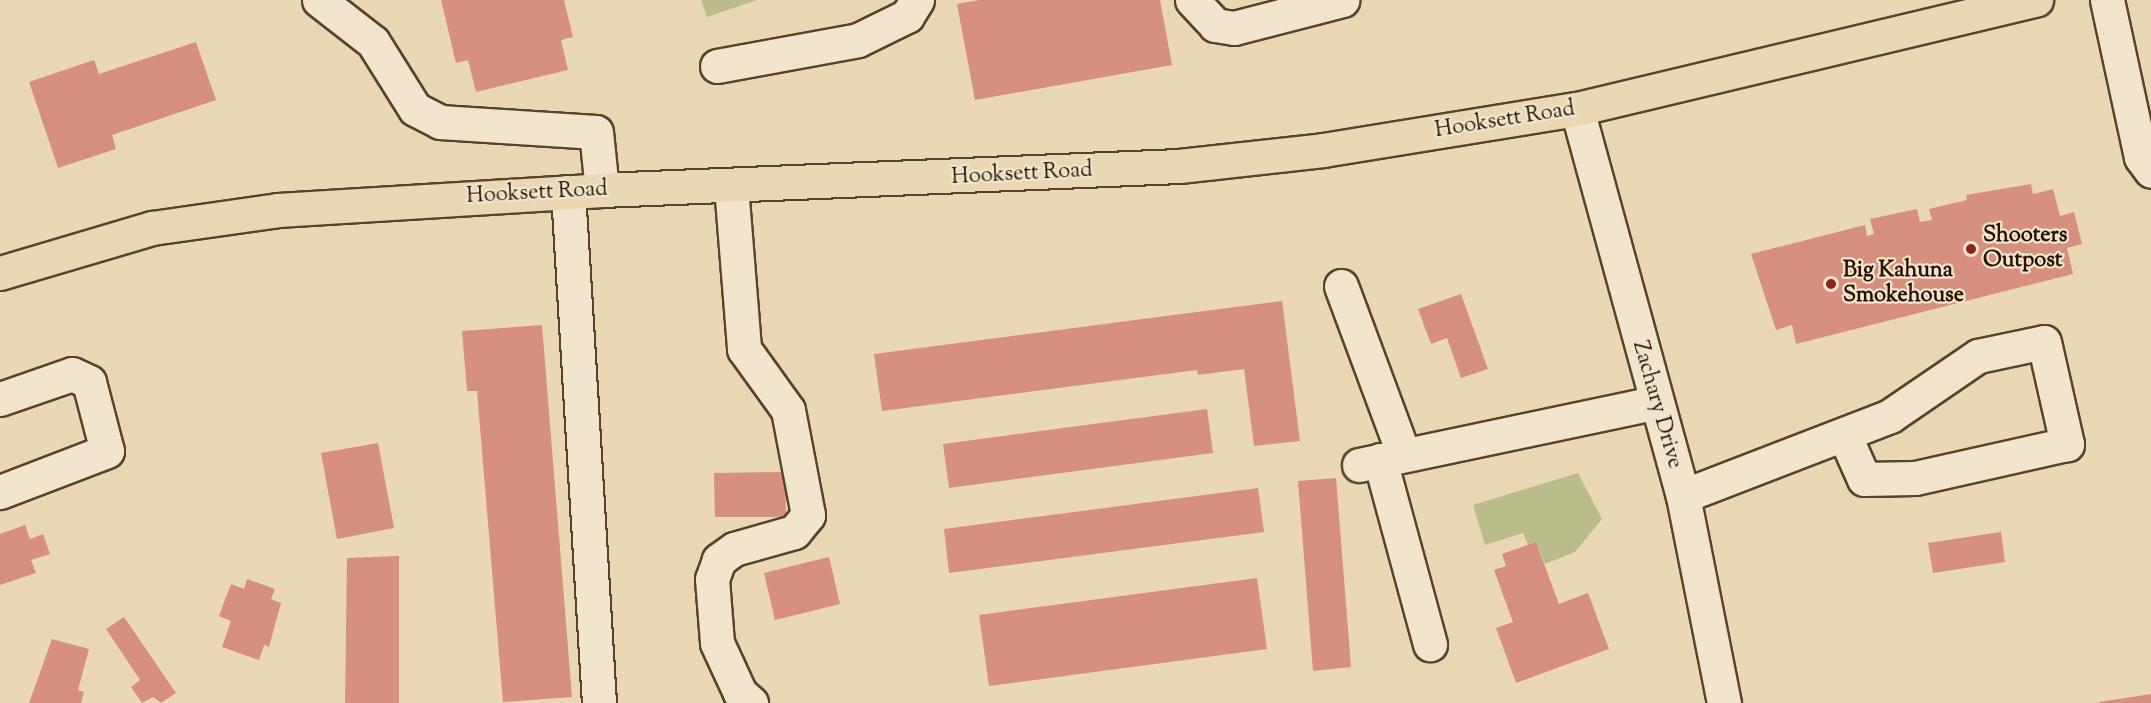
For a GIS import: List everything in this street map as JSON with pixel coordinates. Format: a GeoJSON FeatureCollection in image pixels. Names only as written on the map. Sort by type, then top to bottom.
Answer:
{"type":"FeatureCollection","features":[{"type":"Feature","properties":{"kind":"main road","name":"Hooksett Road"},"geometry":{"type":"LineString","coordinates":[[0,273],[90,244],[209,218],[603,190],[1179,166],[1323,150],[1576,109],[2036,0]]}},
{"type":"Feature","properties":{"kind":"street"},"geometry":{"type":"LineString","coordinates":[[319,0],[374,42],[415,109],[440,122],[596,132],[603,190]]}},
{"type":"Feature","properties":{"kind":"street"},"geometry":{"type":"LineString","coordinates":[[717,66],[858,40],[907,16],[917,0]]}},
{"type":"Feature","properties":{"kind":"street"},"geometry":{"type":"LineString","coordinates":[[1192,0],[1215,25],[1234,28],[1342,0]]}},
{"type":"Feature","properties":{"kind":"street"},"geometry":{"type":"LineString","coordinates":[[2107,0],[2142,157],[2151,171]]}},
{"type":"Feature","properties":{"kind":"street","name":"Zachary Drive"},"geometry":{"type":"LineString","coordinates":[[1576,109],[1654,403],[1683,496],[1724,703]]}},
{"type":"Feature","properties":{"kind":"street"},"geometry":{"type":"LineString","coordinates":[[731,186],[744,350],[788,410],[808,515],[794,532],[734,549],[719,560],[712,579],[717,643],[740,693],[751,703]]}},
{"type":"Feature","properties":{"kind":"street"},"geometry":{"type":"LineString","coordinates":[[568,192],[599,703]]}},
{"type":"Feature","properties":{"kind":"street"},"geometry":{"type":"LineString","coordinates":[[1341,286],[1381,460],[1430,644]]}},
{"type":"Feature","properties":{"kind":"street"},"geometry":{"type":"LineString","coordinates":[[1683,496],[1890,416],[1978,356],[2044,342],[2067,444],[1915,478],[1864,479],[1844,434]]}},
{"type":"Feature","properties":{"kind":"street"},"geometry":{"type":"LineString","coordinates":[[0,399],[72,374],[89,382],[107,451],[0,492]]}},
{"type":"Feature","properties":{"kind":"street"},"geometry":{"type":"LineString","coordinates":[[1381,460],[1654,403]]}},
{"type":"Feature","properties":{"kind":"green space"},"geometry":{"type":"Polygon","coordinates":[[[701,0],[757,0],[707,17],[701,0]]]}},
{"type":"Feature","properties":{"kind":"green space"},"geometry":{"type":"Polygon","coordinates":[[[1578,473],[1602,519],[1575,552],[1545,564],[1536,542],[1528,545],[1523,533],[1485,545],[1473,505],[1578,473]]]}},
{"type":"Feature","properties":{"kind":"building"},"geometry":{"type":"Polygon","coordinates":[[[441,0],[564,0],[573,37],[561,40],[568,70],[476,92],[468,60],[456,63],[441,0]]]}},
{"type":"Feature","properties":{"kind":"building"},"geometry":{"type":"Polygon","coordinates":[[[979,0],[1160,0],[1172,65],[975,100],[957,4],[979,0]]]}},
{"type":"Feature","properties":{"kind":"building"},"geometry":{"type":"Polygon","coordinates":[[[196,42],[216,100],[112,135],[116,149],[58,168],[29,82],[94,60],[99,74],[196,42]]]}},
{"type":"Feature","properties":{"kind":"building"},"geometry":{"type":"Polygon","coordinates":[[[2031,184],[2033,194],[2053,189],[2060,216],[2074,212],[2082,244],[2067,248],[2073,274],[1796,344],[1792,325],[1776,330],[1751,254],[1865,225],[1867,236],[1874,234],[1870,219],[1917,209],[1920,222],[1932,220],[1929,209],[1967,200],[1966,195],[2031,184]]]}},
{"type":"Feature","properties":{"kind":"building"},"geometry":{"type":"Polygon","coordinates":[[[1461,294],[1488,369],[1461,378],[1447,338],[1431,344],[1418,309],[1461,294]]]}},
{"type":"Feature","properties":{"kind":"building"},"geometry":{"type":"Polygon","coordinates":[[[1282,301],[1300,441],[1254,446],[1244,369],[1198,375],[1197,370],[882,411],[874,354],[1282,301]]]}},
{"type":"Feature","properties":{"kind":"building"},"geometry":{"type":"Polygon","coordinates":[[[542,325],[572,697],[503,702],[477,391],[467,391],[462,331],[542,325]]]}},
{"type":"Feature","properties":{"kind":"building"},"geometry":{"type":"Polygon","coordinates":[[[1207,409],[1213,453],[949,488],[943,444],[1207,409]]]}},
{"type":"Feature","properties":{"kind":"building"},"geometry":{"type":"Polygon","coordinates":[[[378,443],[394,528],[337,539],[321,453],[378,443]]]}},
{"type":"Feature","properties":{"kind":"building"},"geometry":{"type":"Polygon","coordinates":[[[785,472],[786,517],[715,517],[714,473],[785,472]]]}},
{"type":"Feature","properties":{"kind":"building"},"geometry":{"type":"Polygon","coordinates":[[[1336,478],[1351,667],[1313,671],[1298,481],[1336,478]]]}},
{"type":"Feature","properties":{"kind":"building"},"geometry":{"type":"Polygon","coordinates":[[[1258,488],[1264,532],[949,573],[944,529],[1258,488]]]}},
{"type":"Feature","properties":{"kind":"building"},"geometry":{"type":"Polygon","coordinates":[[[25,525],[30,539],[43,534],[50,554],[31,560],[36,573],[0,585],[0,534],[25,525]]]}},
{"type":"Feature","properties":{"kind":"building"},"geometry":{"type":"Polygon","coordinates":[[[2001,532],[2005,562],[1933,573],[1928,543],[2001,532]]]}},
{"type":"Feature","properties":{"kind":"building"},"geometry":{"type":"Polygon","coordinates":[[[1536,542],[1559,604],[1588,593],[1609,649],[1516,683],[1496,628],[1513,622],[1494,570],[1506,566],[1502,554],[1536,542]]]}},
{"type":"Feature","properties":{"kind":"building"},"geometry":{"type":"Polygon","coordinates":[[[399,556],[399,703],[345,703],[347,558],[399,556]]]}},
{"type":"Feature","properties":{"kind":"building"},"geometry":{"type":"Polygon","coordinates":[[[829,557],[840,604],[775,620],[764,573],[829,557]]]}},
{"type":"Feature","properties":{"kind":"building"},"geometry":{"type":"Polygon","coordinates":[[[1257,578],[1267,649],[989,686],[979,615],[1257,578]]]}},
{"type":"Feature","properties":{"kind":"building"},"geometry":{"type":"Polygon","coordinates":[[[247,579],[275,589],[271,599],[281,603],[269,647],[264,645],[259,660],[222,647],[231,621],[219,616],[231,584],[244,589],[247,579]]]}},
{"type":"Feature","properties":{"kind":"building"},"geometry":{"type":"Polygon","coordinates":[[[124,617],[176,693],[161,703],[153,697],[142,703],[131,687],[140,680],[106,629],[124,617]]]}},
{"type":"Feature","properties":{"kind":"building"},"geometry":{"type":"Polygon","coordinates":[[[52,639],[89,649],[78,690],[84,692],[81,703],[29,703],[52,639]]]}},
{"type":"Feature","properties":{"kind":"building"},"geometry":{"type":"Polygon","coordinates":[[[2151,694],[2151,703],[2099,702],[2151,694]]]}},
{"type":"Feature","properties":{"kind":"place","name":"Shooters Outpost"},"geometry":{"type":"Point","coordinates":[1971,249]}},
{"type":"Feature","properties":{"kind":"place","name":"Big Kahuna Smokehouse"},"geometry":{"type":"Point","coordinates":[1831,284]}}]}
